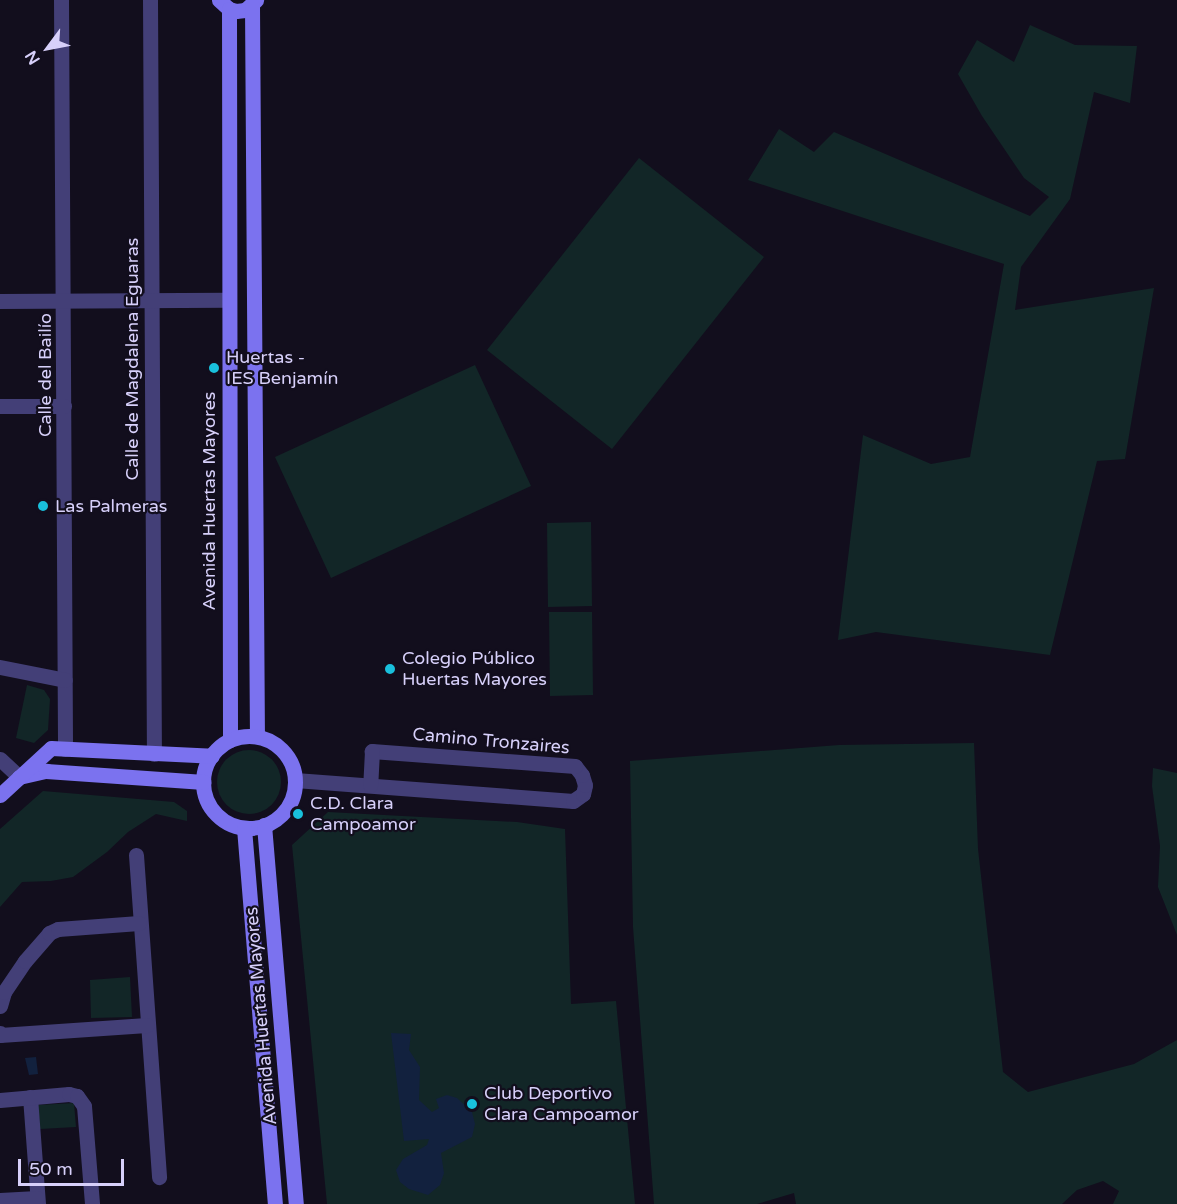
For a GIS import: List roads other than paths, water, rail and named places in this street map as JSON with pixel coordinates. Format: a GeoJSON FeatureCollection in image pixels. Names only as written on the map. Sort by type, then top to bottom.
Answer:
{"type":"FeatureCollection","features":[{"type":"Feature","properties":{"kind":"street","name":"Calle del Bailío"},"geometry":{"type":"LineString","coordinates":[[62,0],[65,749]]}},
{"type":"Feature","properties":{"kind":"street","name":"Calle de Magdalena Eguaras"},"geometry":{"type":"LineString","coordinates":[[150,0],[154,754]]}},
{"type":"Feature","properties":{"kind":"street"},"geometry":{"type":"LineString","coordinates":[[224,5],[245,10],[255,2]]}},
{"type":"Feature","properties":{"kind":"street"},"geometry":{"type":"LineString","coordinates":[[255,2],[257,736]]}},
{"type":"Feature","properties":{"kind":"street","name":"Avenida Huertas Mayores"},"geometry":{"type":"LineString","coordinates":[[224,5],[230,740]]}},
{"type":"Feature","properties":{"kind":"street"},"geometry":{"type":"LineString","coordinates":[[0,301],[227,300]]}},
{"type":"Feature","properties":{"kind":"street"},"geometry":{"type":"LineString","coordinates":[[0,406],[64,406]]}},
{"type":"Feature","properties":{"kind":"street"},"geometry":{"type":"LineString","coordinates":[[0,667],[65,680]]}},
{"type":"Feature","properties":{"kind":"street"},"geometry":{"type":"LineString","coordinates":[[257,736],[272,742],[284,751],[292,764],[295,780],[294,794],[287,808],[277,819],[264,825],[244,828],[220,817],[211,807],[204,782],[212,756],[230,740],[257,736]]}},
{"type":"Feature","properties":{"kind":"street"},"geometry":{"type":"LineString","coordinates":[[0,795],[51,748],[212,756]]}},
{"type":"Feature","properties":{"kind":"street","name":"Camino Tronzaires"},"geometry":{"type":"LineString","coordinates":[[295,780],[573,801],[583,794],[585,785],[582,774],[574,766],[372,751],[370,785]]}},
{"type":"Feature","properties":{"kind":"street"},"geometry":{"type":"LineString","coordinates":[[0,759],[19,777]]}},
{"type":"Feature","properties":{"kind":"street"},"geometry":{"type":"LineString","coordinates":[[19,777],[46,771],[204,782]]}},
{"type":"Feature","properties":{"kind":"street","name":"Avenida Huertas Mayores"},"geometry":{"type":"LineString","coordinates":[[264,825],[296,1204]]}},
{"type":"Feature","properties":{"kind":"street","name":"Avenida Huertas Mayores"},"geometry":{"type":"LineString","coordinates":[[244,828],[275,1204]]}},
{"type":"Feature","properties":{"kind":"street"},"geometry":{"type":"LineString","coordinates":[[136,855],[159,1178]]}},
{"type":"Feature","properties":{"kind":"street"},"geometry":{"type":"LineString","coordinates":[[0,1006],[3,992],[49,933],[58,929],[140,923]]}},
{"type":"Feature","properties":{"kind":"street"},"geometry":{"type":"LineString","coordinates":[[0,1033],[0,1035],[147,1025]]}},
{"type":"Feature","properties":{"kind":"street"},"geometry":{"type":"LineString","coordinates":[[0,1100],[69,1094],[77,1096],[84,1106],[92,1204]]}},
{"type":"Feature","properties":{"kind":"street"},"geometry":{"type":"LineString","coordinates":[[0,1200],[37,1201],[30,1097]]}},
{"type":"Feature","properties":{"kind":"water"},"geometry":{"type":"Polygon","coordinates":[[[391,1033],[411,1034],[409,1050],[420,1067],[419,1100],[432,1112],[439,1108],[436,1099],[447,1095],[457,1098],[472,1112],[475,1124],[472,1137],[441,1153],[444,1173],[440,1185],[428,1195],[409,1189],[400,1182],[396,1170],[403,1159],[427,1145],[429,1139],[404,1141],[391,1033]]]}},
{"type":"Feature","properties":{"kind":"water"},"geometry":{"type":"Polygon","coordinates":[[[36,1057],[38,1074],[29,1075],[25,1058],[36,1057]]]}},
{"type":"Feature","properties":{"kind":"place","name":"Huertas - IES Benjamín"},"geometry":{"type":"Point","coordinates":[214,368]}},
{"type":"Feature","properties":{"kind":"place","name":"Las Palmeras"},"geometry":{"type":"Point","coordinates":[43,506]}},
{"type":"Feature","properties":{"kind":"place","name":"Colegio Público Huertas Mayores"},"geometry":{"type":"Point","coordinates":[390,669]}},
{"type":"Feature","properties":{"kind":"place","name":"C.D. Clara Campoamor"},"geometry":{"type":"Point","coordinates":[298,814]}},
{"type":"Feature","properties":{"kind":"place","name":"Club Deportivo Clara Campoamor"},"geometry":{"type":"Point","coordinates":[472,1104]}}]}
